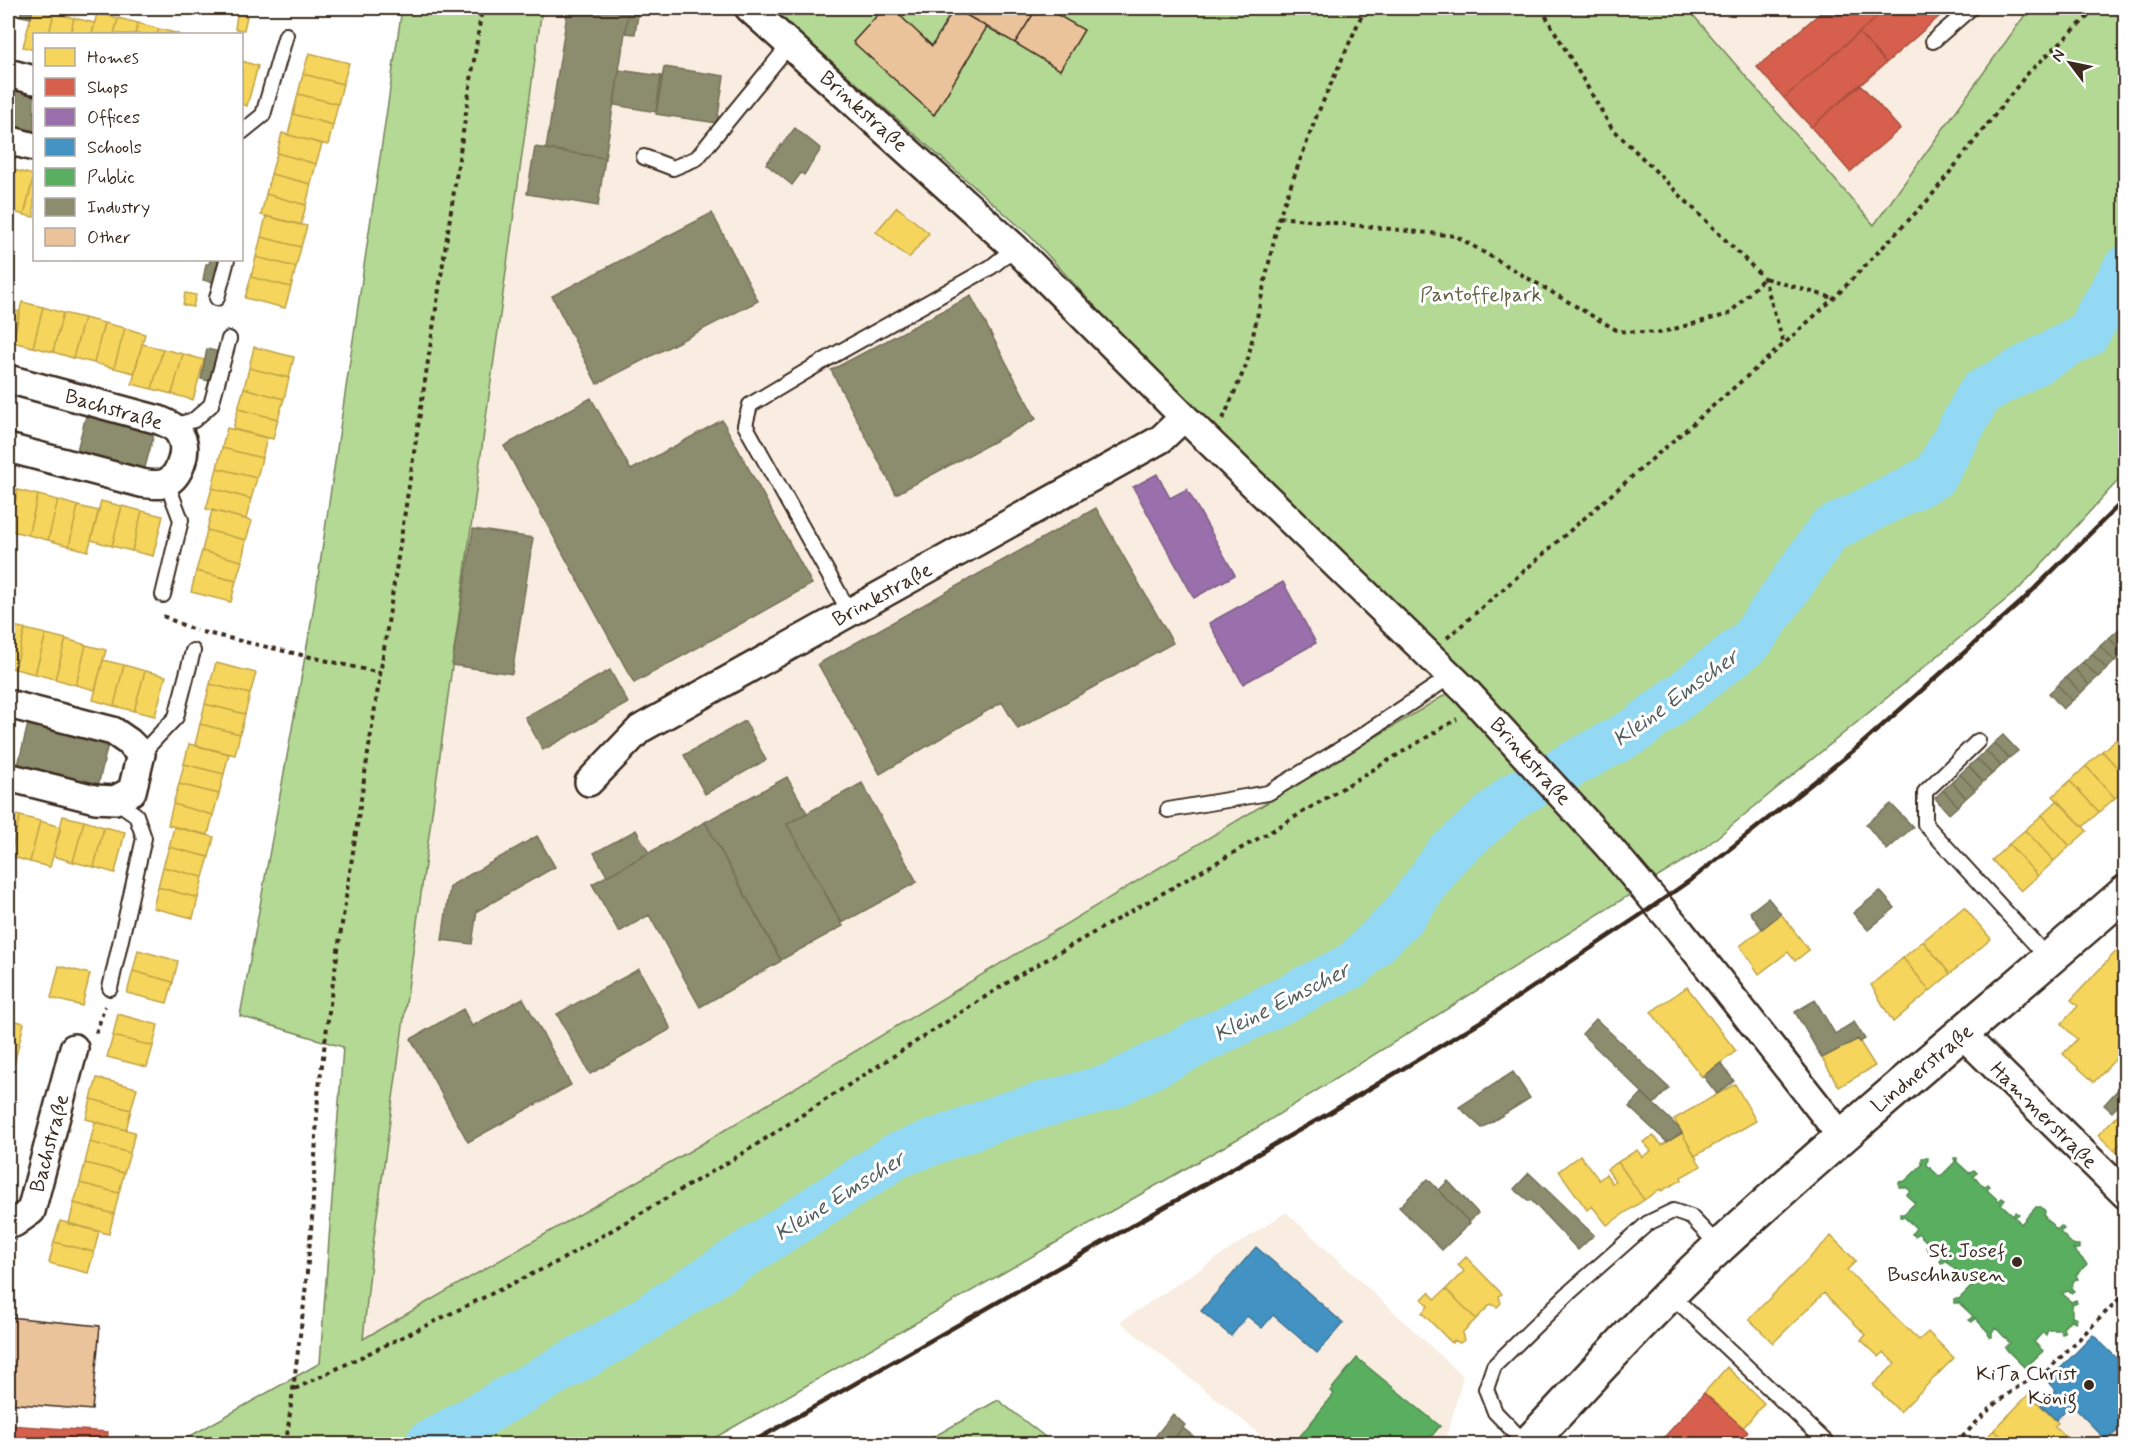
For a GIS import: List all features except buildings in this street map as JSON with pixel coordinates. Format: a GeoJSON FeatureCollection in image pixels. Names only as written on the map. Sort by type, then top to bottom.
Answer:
{"type":"FeatureCollection","features":[{"type":"Feature","properties":{"kind":"street","name":"Brinkstraße"},"geometry":{"type":"LineString","coordinates":[[749,8],[1015,248],[1184,417],[1451,676],[1532,761],[1608,846],[1680,932],[1842,1137]]}},
{"type":"Feature","properties":{"kind":"street"},"geometry":{"type":"LineString","coordinates":[[8,73],[33,80]]}},
{"type":"Feature","properties":{"kind":"street"},"geometry":{"type":"LineString","coordinates":[[8,140],[33,147]]}},
{"type":"Feature","properties":{"kind":"street","name":"Bachstraße"},"geometry":{"type":"LineString","coordinates":[[8,379],[159,420],[173,426],[182,437],[184,450],[179,470],[167,483]]}},
{"type":"Feature","properties":{"kind":"street","name":"Brinkstraße"},"geometry":{"type":"LineString","coordinates":[[589,782],[640,729],[1161,439],[1184,417]]}},
{"type":"Feature","properties":{"kind":"street"},"geometry":{"type":"LineString","coordinates":[[8,448],[141,483],[158,485],[167,483]]}},
{"type":"Feature","properties":{"kind":"street"},"geometry":{"type":"LineString","coordinates":[[8,704],[113,731],[141,754],[132,790],[115,800],[95,799],[8,777]]}},
{"type":"Feature","properties":{"kind":"street","name":"Lindnerstraße"},"geometry":{"type":"LineString","coordinates":[[1527,1444],[1719,1246],[2126,892]]}},
{"type":"Feature","properties":{"kind":"street","name":"Hammerstraße"},"geometry":{"type":"LineString","coordinates":[[1962,1034],[2126,1195]]}},
{"type":"Feature","properties":{"kind":"street","name":"Bachstraße"},"geometry":{"type":"LineString","coordinates":[[8,1221],[14,1223],[31,1211],[74,1048]]}},
{"type":"Feature","properties":{"kind":"lane"},"geometry":{"type":"LineString","coordinates":[[1933,41],[1971,8]]}},
{"type":"Feature","properties":{"kind":"lane"},"geometry":{"type":"LineString","coordinates":[[243,131],[263,115],[286,35]]}},
{"type":"Feature","properties":{"kind":"lane"},"geometry":{"type":"LineString","coordinates":[[644,157],[673,168],[697,158],[790,44]]}},
{"type":"Feature","properties":{"kind":"lane"},"geometry":{"type":"LineString","coordinates":[[850,613],[745,425],[750,405],[991,267],[1015,248]]}},
{"type":"Feature","properties":{"kind":"lane"},"geometry":{"type":"LineString","coordinates":[[217,298],[227,261]]}},
{"type":"Feature","properties":{"kind":"lane"},"geometry":{"type":"LineString","coordinates":[[173,426],[195,420],[212,405],[229,339]]}},
{"type":"Feature","properties":{"kind":"lane"},"geometry":{"type":"LineString","coordinates":[[163,595],[181,520],[167,483]]}},
{"type":"Feature","properties":{"kind":"lane"},"geometry":{"type":"LineString","coordinates":[[141,754],[176,717],[193,651]]}},
{"type":"Feature","properties":{"kind":"lane"},"geometry":{"type":"LineString","coordinates":[[1168,810],[1268,793],[1352,742],[1451,676]]}},
{"type":"Feature","properties":{"kind":"lane"},"geometry":{"type":"LineString","coordinates":[[1978,741],[1925,792],[1925,824],[2049,959]]}},
{"type":"Feature","properties":{"kind":"lane"},"geometry":{"type":"LineString","coordinates":[[110,988],[144,838],[136,815],[115,800]]}},
{"type":"Feature","properties":{"kind":"lane","name":"Lindnerstraße"},"geometry":{"type":"LineString","coordinates":[[1527,1444],[1495,1412],[1486,1389],[1494,1366],[1571,1291],[1648,1223],[1673,1211],[1691,1217],[1719,1246]]}},
{"type":"Feature","properties":{"kind":"lane"},"geometry":{"type":"LineString","coordinates":[[1670,1294],[1828,1444]]}},
{"type":"Feature","properties":{"kind":"path"},"geometry":{"type":"LineString","coordinates":[[286,1444],[312,1219],[318,1095],[332,989],[482,8]]}},
{"type":"Feature","properties":{"kind":"path"},"geometry":{"type":"LineString","coordinates":[[1208,440],[1226,415],[1247,363],[1279,217],[1317,115],[1365,8]]}},
{"type":"Feature","properties":{"kind":"path"},"geometry":{"type":"LineString","coordinates":[[1540,8],[1611,127],[1764,278],[1784,344]]}},
{"type":"Feature","properties":{"kind":"path"},"geometry":{"type":"LineString","coordinates":[[1428,654],[1834,298],[1928,200],[2027,74],[2097,8]]}},
{"type":"Feature","properties":{"kind":"path"},"geometry":{"type":"LineString","coordinates":[[1279,217],[1456,236],[1618,331],[1659,333],[1729,314],[1764,278]]}},
{"type":"Feature","properties":{"kind":"path"},"geometry":{"type":"LineString","coordinates":[[1764,278],[1834,298]]}},
{"type":"Feature","properties":{"kind":"path"},"geometry":{"type":"LineString","coordinates":[[163,595],[162,615],[197,631],[380,673]]}},
{"type":"Feature","properties":{"kind":"path"},"geometry":{"type":"LineString","coordinates":[[193,651],[197,631]]}},
{"type":"Feature","properties":{"kind":"path"},"geometry":{"type":"LineString","coordinates":[[294,1389],[559,1262],[738,1157],[1016,977],[1275,829],[1438,729],[1481,707]]}},
{"type":"Feature","properties":{"kind":"path"},"geometry":{"type":"LineString","coordinates":[[74,1048],[92,1045],[110,988]]}},
{"type":"Feature","properties":{"kind":"path"},"geometry":{"type":"LineString","coordinates":[[1956,1444],[1986,1412],[2028,1380],[2044,1374],[2126,1292]]}},
{"type":"Feature","properties":{"kind":"shaded area"},"geometry":{"type":"Polygon","coordinates":[[[542,8],[740,8],[1455,689],[695,1148],[362,1339],[372,1252],[542,8]]]}},
{"type":"Feature","properties":{"kind":"shaded area"},"geometry":{"type":"Polygon","coordinates":[[[1687,8],[2030,8],[1874,225],[1687,8]]]}},
{"type":"Feature","properties":{"kind":"shaded area"},"geometry":{"type":"Polygon","coordinates":[[[1286,1212],[1463,1376],[1445,1444],[1272,1444],[1120,1322],[1286,1212]]]}},
{"type":"Feature","properties":{"kind":"shaded area","name":"KiTa Christ König"},"geometry":{"type":"Polygon","coordinates":[[[2125,1367],[2125,1444],[2073,1444],[2054,1426],[2058,1422],[2041,1405],[2056,1390],[2125,1367]]]}},
{"type":"Feature","properties":{"kind":"green space","name":"Pantoffelpark"},"geometry":{"type":"Polygon","coordinates":[[[402,8],[542,8],[372,1252],[363,1339],[695,1148],[1455,689],[1220,442],[1030,236],[771,8],[1687,8],[1874,225],[2030,8],[2125,8],[2125,473],[2019,589],[1703,849],[1260,1126],[704,1444],[176,1444],[320,1363],[343,1047],[240,1016],[312,618],[402,8]]]}},
{"type":"Feature","properties":{"kind":"green space"},"geometry":{"type":"Polygon","coordinates":[[[998,1400],[1054,1444],[921,1444],[998,1400]]]}},
{"type":"Feature","properties":{"kind":"waterway","name":"Kleine Emscher"},"geometry":{"type":"LineString","coordinates":[[428,1444],[621,1335],[896,1156],[1003,1116],[1112,1086],[1353,965],[1403,916],[1447,855],[1515,795],[1636,730],[1751,641],[1829,530],[1935,476],[1980,393],[2087,334],[2126,268]]}},
{"type":"Feature","properties":{"kind":"railway"},"geometry":{"type":"LineString","coordinates":[[749,1444],[1326,1115],[1485,1019],[1639,916],[1692,879],[1858,747],[2021,602],[2126,498]]}},
{"type":"Feature","properties":{"kind":"place","name":"St. Josef Buschhausen"},"geometry":{"type":"Point","coordinates":[2017,1262]}},
{"type":"Feature","properties":{"kind":"place","name":"KiTa Christ König"},"geometry":{"type":"Point","coordinates":[2089,1385]}}]}
